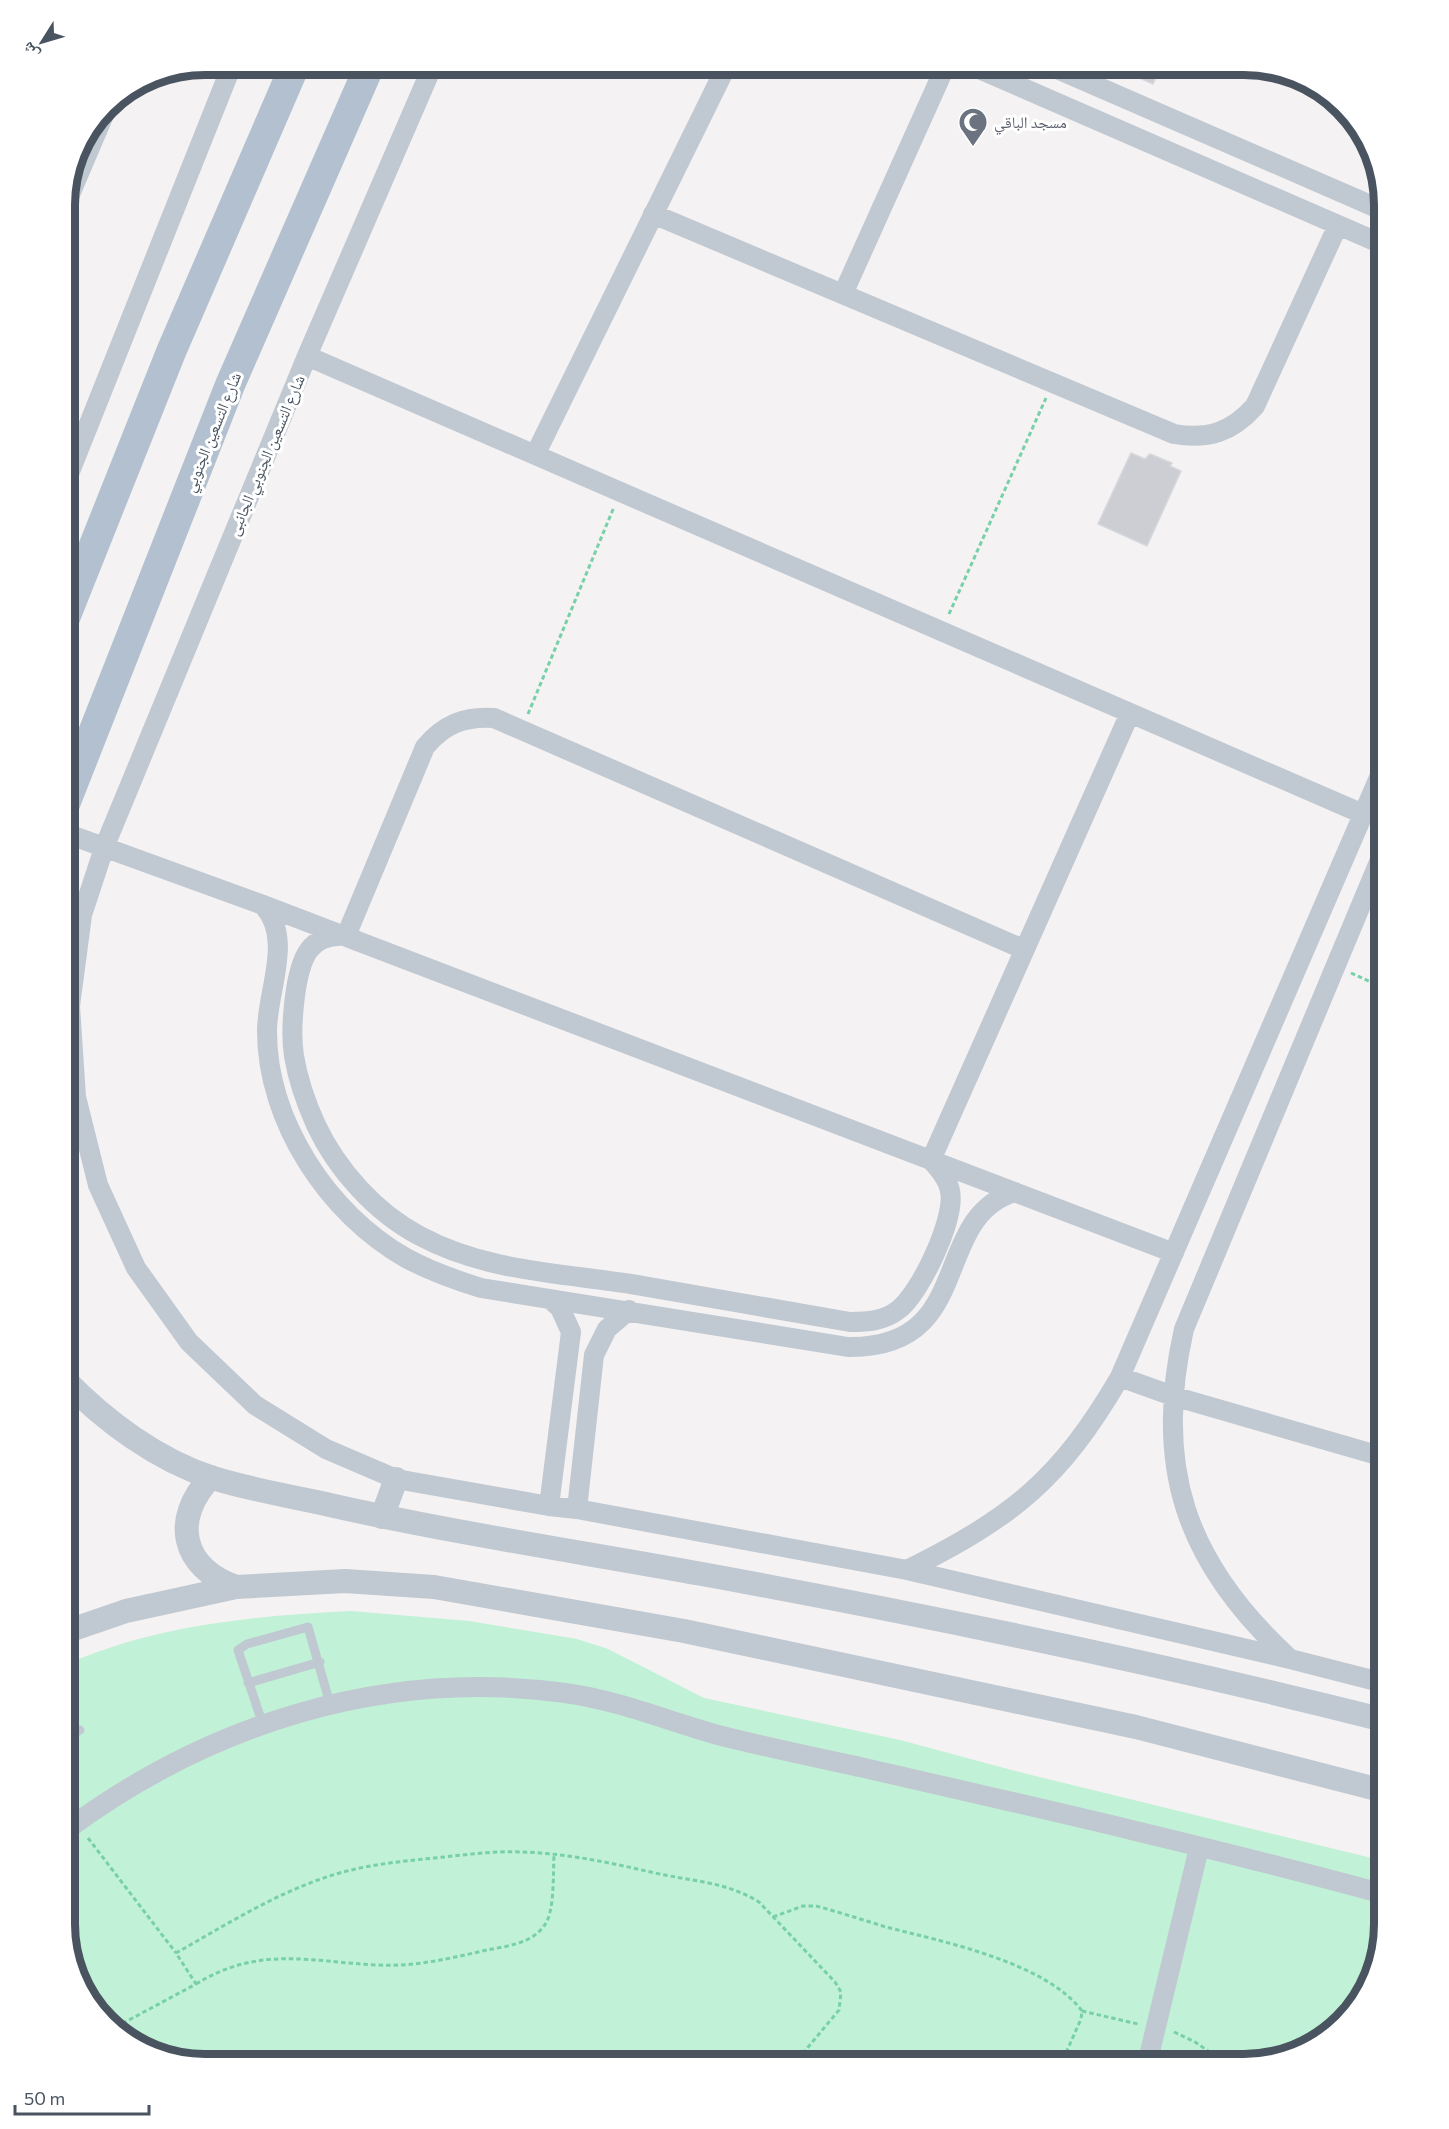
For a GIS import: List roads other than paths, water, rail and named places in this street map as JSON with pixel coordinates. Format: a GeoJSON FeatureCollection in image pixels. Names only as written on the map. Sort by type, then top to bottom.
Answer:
{"type":"FeatureCollection","features":[{"type":"Feature","properties":{"kind":"main road"},"geometry":{"type":"LineString","coordinates":[[75,567],[171,352],[290,75]]}},
{"type":"Feature","properties":{"kind":"main road","name":"شارع التسعين الجنوبي"},"geometry":{"type":"LineString","coordinates":[[75,779],[230,386],[365,75]]}},
{"type":"Feature","properties":{"kind":"street"},"geometry":{"type":"LineString","coordinates":[[75,459],[228,75]]}},
{"type":"Feature","properties":{"kind":"street","name":"شارع التسعين الجنوبي الجانبى"},"geometry":{"type":"LineString","coordinates":[[75,968],[82,915],[104,848],[307,356],[428,75]]}},
{"type":"Feature","properties":{"kind":"street"},"geometry":{"type":"LineString","coordinates":[[535,455],[722,75]]}},
{"type":"Feature","properties":{"kind":"street"},"geometry":{"type":"LineString","coordinates":[[843,294],[942,75]]}},
{"type":"Feature","properties":{"kind":"street"},"geometry":{"type":"LineString","coordinates":[[993,75],[1374,241]]}},
{"type":"Feature","properties":{"kind":"street"},"geometry":{"type":"LineString","coordinates":[[1071,75],[1374,207]]}},
{"type":"Feature","properties":{"kind":"street"},"geometry":{"type":"LineString","coordinates":[[78,176],[95,136]]}},
{"type":"Feature","properties":{"kind":"street"},"geometry":{"type":"LineString","coordinates":[[652,214],[1174,434],[1192,437],[1210,436],[1228,430],[1243,420],[1255,406],[1338,225]]}},
{"type":"Feature","properties":{"kind":"street"},"geometry":{"type":"LineString","coordinates":[[307,356],[1363,814]]}},
{"type":"Feature","properties":{"kind":"street"},"geometry":{"type":"LineString","coordinates":[[931,1160],[1130,713]]}},
{"type":"Feature","properties":{"kind":"street"},"geometry":{"type":"LineString","coordinates":[[346,936],[425,747],[448,725],[478,717],[494,718],[1023,949]]}},
{"type":"Feature","properties":{"kind":"street"},"geometry":{"type":"LineString","coordinates":[[907,1570],[979,1532],[1033,1492],[1064,1461],[1091,1426],[1120,1377],[1374,789]]}},
{"type":"Feature","properties":{"kind":"street"},"geometry":{"type":"LineString","coordinates":[[75,837],[346,936],[1174,1253]]}},
{"type":"Feature","properties":{"kind":"street"},"geometry":{"type":"LineString","coordinates":[[1290,1659],[1234,1602],[1212,1569],[1195,1534],[1182,1497],[1174,1458],[1174,1373],[1184,1329],[1374,874]]}},
{"type":"Feature","properties":{"kind":"street"},"geometry":{"type":"LineString","coordinates":[[1325,902],[1357,915]]}},
{"type":"Feature","properties":{"kind":"street"},"geometry":{"type":"LineString","coordinates":[[263,905],[272,914],[279,938],[269,1003],[269,1058],[278,1099],[294,1137],[315,1173],[341,1205],[363,1227],[405,1257],[442,1275],[481,1288],[848,1347],[870,1348],[893,1342],[913,1331],[930,1315],[942,1296],[976,1218],[986,1206],[999,1197],[1015,1192]]}},
{"type":"Feature","properties":{"kind":"street"},"geometry":{"type":"LineString","coordinates":[[346,936],[325,938],[309,950],[304,958],[292,1030],[294,1055],[303,1091],[321,1134],[335,1159],[359,1188],[386,1214],[417,1235],[451,1252],[487,1263],[850,1322],[867,1322],[884,1318],[910,1299],[946,1224],[951,1207],[950,1190],[943,1174],[931,1160]]}},
{"type":"Feature","properties":{"kind":"street","name":"شارع التسعين الجنوبي الجانبى"},"geometry":{"type":"LineString","coordinates":[[75,1081],[76,1096],[98,1185],[136,1268],[189,1342],[255,1405],[326,1449],[396,1479],[577,1509],[907,1570],[1374,1680]]}},
{"type":"Feature","properties":{"kind":"street"},"geometry":{"type":"LineString","coordinates":[[549,1506],[571,1332],[560,1308],[550,1299]]}},
{"type":"Feature","properties":{"kind":"street"},"geometry":{"type":"LineString","coordinates":[[577,1509],[594,1355],[607,1329],[629,1310]]}},
{"type":"Feature","properties":{"kind":"street"},"geometry":{"type":"LineString","coordinates":[[1120,1377],[1173,1396],[1374,1454]]}},
{"type":"Feature","properties":{"kind":"street"},"geometry":{"type":"LineString","coordinates":[[75,1389],[123,1431],[167,1457],[211,1477],[382,1518],[704,1574],[1155,1664],[1374,1718]]}},
{"type":"Feature","properties":{"kind":"street"},"geometry":{"type":"LineString","coordinates":[[211,1477],[189,1507],[186,1520],[189,1545],[201,1567],[223,1582],[236,1587]]}},
{"type":"Feature","properties":{"kind":"street"},"geometry":{"type":"LineString","coordinates":[[382,1518],[396,1479]]}},
{"type":"Feature","properties":{"kind":"street"},"geometry":{"type":"LineString","coordinates":[[75,1628],[126,1611],[236,1587],[301,1582],[390,1583],[501,1598],[684,1631],[1136,1727],[1374,1788]]}},
{"type":"Feature","properties":{"kind":"street"},"geometry":{"type":"LineString","coordinates":[[75,1824],[168,1764],[263,1725],[330,1704],[394,1693],[488,1688],[564,1693],[612,1702],[721,1735],[1024,1804],[1374,1891]]}},
{"type":"Feature","properties":{"kind":"street"},"geometry":{"type":"LineString","coordinates":[[1149,2054],[1199,1848]]}},
{"type":"Feature","properties":{"kind":"lane"},"geometry":{"type":"LineString","coordinates":[[263,1725],[238,1648],[284,1633],[308,1627],[320,1662],[330,1704]]}},
{"type":"Feature","properties":{"kind":"lane"},"geometry":{"type":"LineString","coordinates":[[249,1683],[320,1662]]}},
{"type":"Feature","properties":{"kind":"lane"},"geometry":{"type":"LineString","coordinates":[[75,1733],[80,1730]]}},
{"type":"Feature","properties":{"kind":"place","name":"مسجد الباقي"},"geometry":{"type":"Point","coordinates":[973,148]}}]}
